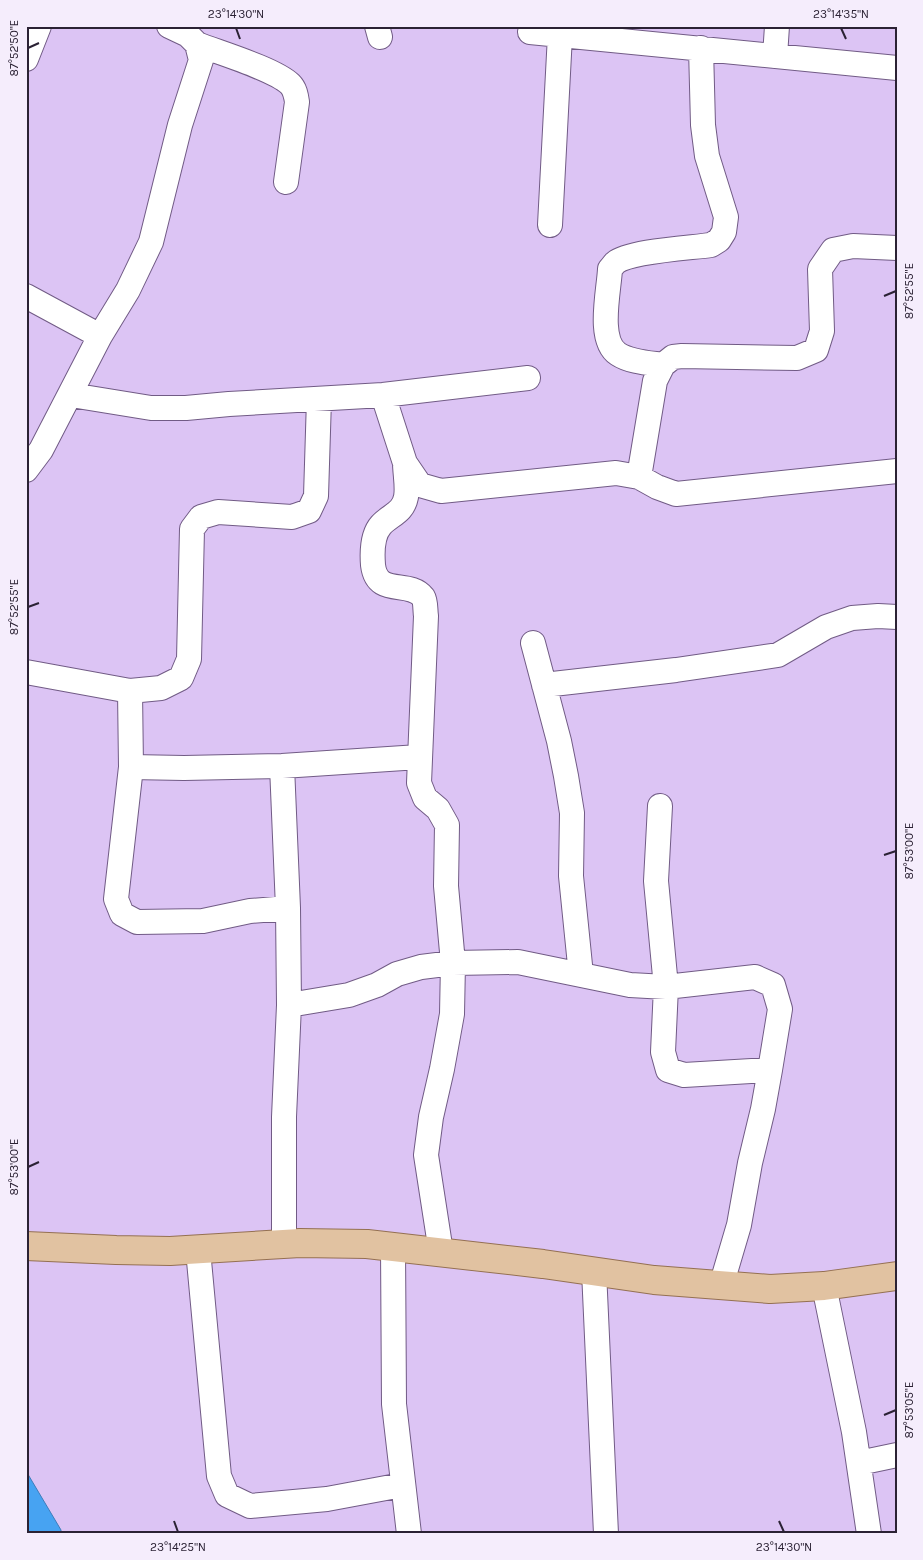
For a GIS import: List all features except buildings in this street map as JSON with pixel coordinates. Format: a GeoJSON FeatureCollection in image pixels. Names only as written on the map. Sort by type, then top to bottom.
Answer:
{"type":"FeatureCollection","features":[{"type":"Feature","properties":{"kind":"main road"},"geometry":{"type":"LineString","coordinates":[[26,1246],[116,1250],[198,1250],[284,1244],[367,1244],[654,1280],[770,1289],[824,1286],[897,1276]]}},
{"type":"Feature","properties":{"kind":"street"},"geometry":{"type":"LineString","coordinates":[[26,59],[39,26]]}},
{"type":"Feature","properties":{"kind":"street"},"geometry":{"type":"LineString","coordinates":[[169,26],[188,35],[197,44],[276,74],[294,89],[297,102],[286,182]]}},
{"type":"Feature","properties":{"kind":"street"},"geometry":{"type":"LineString","coordinates":[[775,56],[777,26]]}},
{"type":"Feature","properties":{"kind":"street"},"geometry":{"type":"LineString","coordinates":[[530,32],[560,35],[631,34],[701,48],[897,68]]}},
{"type":"Feature","properties":{"kind":"street"},"geometry":{"type":"LineString","coordinates":[[550,225],[560,35]]}},
{"type":"Feature","properties":{"kind":"street"},"geometry":{"type":"LineString","coordinates":[[26,470],[41,450],[100,336],[128,290],[151,242],[175,142],[201,60],[197,44]]}},
{"type":"Feature","properties":{"kind":"street"},"geometry":{"type":"LineString","coordinates":[[663,365],[627,358],[618,354],[609,344],[605,331],[610,269],[615,263],[638,255],[711,245],[719,240],[724,232],[726,217],[707,156],[703,125],[701,48]]}},
{"type":"Feature","properties":{"kind":"street"},"geometry":{"type":"LineString","coordinates":[[639,477],[655,381],[663,365],[673,357],[682,356],[797,358],[816,350],[822,331],[820,269],[833,250],[853,246],[897,248]]}},
{"type":"Feature","properties":{"kind":"street"},"geometry":{"type":"LineString","coordinates":[[26,296],[100,336]]}},
{"type":"Feature","properties":{"kind":"street"},"geometry":{"type":"LineString","coordinates":[[71,395],[152,408],[186,408],[383,395],[528,378]]}},
{"type":"Feature","properties":{"kind":"street"},"geometry":{"type":"LineString","coordinates":[[383,395],[405,463],[406,498],[399,512],[382,524],[374,536],[373,566],[380,581],[390,587],[414,590],[424,598],[426,616],[419,783],[425,798],[438,809],[447,824],[446,886],[453,963],[452,1014],[431,1117],[426,1155],[441,1252]]}},
{"type":"Feature","properties":{"kind":"street"},"geometry":{"type":"LineString","coordinates":[[26,672],[130,691],[161,688],[181,678],[190,659],[192,530],[201,516],[218,512],[292,517],[309,511],[316,496],[319,398]]}},
{"type":"Feature","properties":{"kind":"street"},"geometry":{"type":"LineString","coordinates":[[405,463],[420,485],[441,491],[616,474],[639,477],[657,487],[676,494],[897,471]]}},
{"type":"Feature","properties":{"kind":"street"},"geometry":{"type":"LineString","coordinates":[[544,685],[676,670],[778,654],[826,627],[852,618],[897,617]]}},
{"type":"Feature","properties":{"kind":"street"},"geometry":{"type":"LineString","coordinates":[[533,643],[561,750],[572,813],[571,876],[581,975]]}},
{"type":"Feature","properties":{"kind":"street"},"geometry":{"type":"LineString","coordinates":[[130,691],[130,766],[116,899],[122,914],[136,922],[203,921],[250,911],[288,908]]}},
{"type":"Feature","properties":{"kind":"street"},"geometry":{"type":"LineString","coordinates":[[130,766],[209,768],[282,766],[419,757]]}},
{"type":"Feature","properties":{"kind":"street"},"geometry":{"type":"LineString","coordinates":[[282,766],[288,908],[289,1005],[284,1117],[284,1244]]}},
{"type":"Feature","properties":{"kind":"street"},"geometry":{"type":"LineString","coordinates":[[660,806],[656,881],[666,987],[663,1052],[668,1070],[684,1075],[770,1070]]}},
{"type":"Feature","properties":{"kind":"street"},"geometry":{"type":"LineString","coordinates":[[289,1005],[349,995],[377,985],[397,974],[420,967],[453,963],[518,962],[630,985],[666,987],[755,977],[773,985],[780,1009],[770,1070],[750,1163],[740,1225],[721,1286]]}},
{"type":"Feature","properties":{"kind":"street"},"geometry":{"type":"LineString","coordinates":[[393,1246],[394,1404],[409,1534]]}},
{"type":"Feature","properties":{"kind":"street"},"geometry":{"type":"LineString","coordinates":[[198,1250],[219,1476],[227,1495],[250,1506],[327,1499],[402,1486]]}},
{"type":"Feature","properties":{"kind":"street"},"geometry":{"type":"LineString","coordinates":[[594,1271],[606,1534]]}},
{"type":"Feature","properties":{"kind":"street"},"geometry":{"type":"LineString","coordinates":[[824,1286],[854,1432],[869,1534]]}},
{"type":"Feature","properties":{"kind":"street"},"geometry":{"type":"LineString","coordinates":[[859,1464],[897,1455]]}},
{"type":"Feature","properties":{"kind":"water"},"geometry":{"type":"Polygon","coordinates":[[[26,1471],[61,1530],[61,1534],[26,1534],[26,1471]]]}}]}
